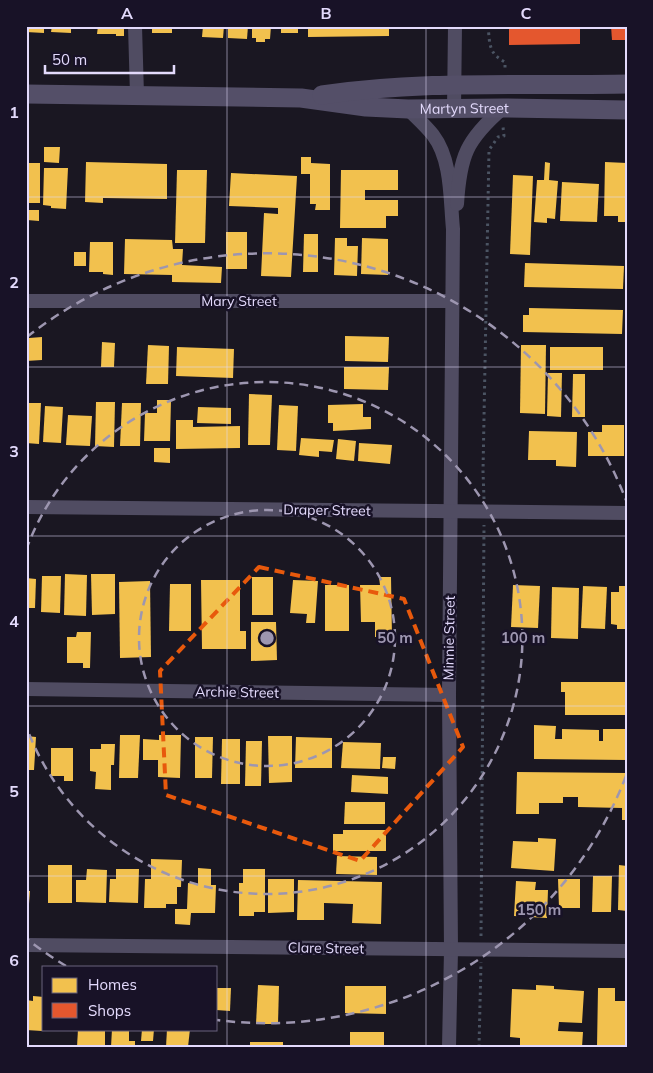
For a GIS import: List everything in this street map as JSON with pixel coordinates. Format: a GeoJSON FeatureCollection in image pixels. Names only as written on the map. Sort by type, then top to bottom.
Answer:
{"type":"FeatureCollection","features":[{"type":"Feature","properties":{"kind":"street"},"geometry":{"type":"LineString","coordinates":[[135,26],[137,95]]}},
{"type":"Feature","properties":{"kind":"street"},"geometry":{"type":"LineString","coordinates":[[454,109],[455,26]]}},
{"type":"Feature","properties":{"kind":"street","name":"Martyn Street"},"geometry":{"type":"LineString","coordinates":[[301,98],[364,89],[627,84]]}},
{"type":"Feature","properties":{"kind":"street","name":"Martyn Street"},"geometry":{"type":"LineString","coordinates":[[26,94],[301,98],[366,107],[408,110],[503,108],[627,110]]}},
{"type":"Feature","properties":{"kind":"street","name":"Minnie Street"},"geometry":{"type":"LineString","coordinates":[[453,229],[463,158],[474,137],[503,108]]}},
{"type":"Feature","properties":{"kind":"street","name":"Minnie Street"},"geometry":{"type":"LineString","coordinates":[[408,110],[433,135],[442,152],[447,175],[453,229],[449,695],[451,950],[449,1047]]}},
{"type":"Feature","properties":{"kind":"street","name":"Mary Street"},"geometry":{"type":"LineString","coordinates":[[26,301],[452,301]]}},
{"type":"Feature","properties":{"kind":"street","name":"Draper Street"},"geometry":{"type":"LineString","coordinates":[[26,507],[627,513]]}},
{"type":"Feature","properties":{"kind":"street","name":"Archie Street"},"geometry":{"type":"LineString","coordinates":[[26,689],[449,695]]}},
{"type":"Feature","properties":{"kind":"street","name":"Clare Street"},"geometry":{"type":"LineString","coordinates":[[26,945],[627,951]]}},
{"type":"Feature","properties":{"kind":"path"},"geometry":{"type":"LineString","coordinates":[[488,26],[491,50],[496,57],[505,62],[503,85]]}},
{"type":"Feature","properties":{"kind":"path"},"geometry":{"type":"LineString","coordinates":[[479,1047],[483,470],[489,150],[498,137],[504,136],[503,108]]}},
{"type":"Feature","properties":{"kind":"highlighted area"},"geometry":{"type":"Polygon","coordinates":[[[259,567],[404,599],[463,747],[360,861],[166,795],[160,671],[259,567]]]}},
{"type":"Feature","properties":{"kind":"building: Homes"},"geometry":{"type":"Polygon","coordinates":[[[26,26],[44,26],[44,33],[26,32],[26,26]]]}},
{"type":"Feature","properties":{"kind":"building: Homes"},"geometry":{"type":"Polygon","coordinates":[[[52,26],[71,26],[71,33],[51,32],[52,26]]]}},
{"type":"Feature","properties":{"kind":"building: Homes"},"geometry":{"type":"Polygon","coordinates":[[[98,26],[124,26],[124,36],[97,34],[98,26]]]}},
{"type":"Feature","properties":{"kind":"building: Homes"},"geometry":{"type":"Polygon","coordinates":[[[152,26],[172,26],[172,33],[152,33],[152,26]]]}},
{"type":"Feature","properties":{"kind":"building: Homes"},"geometry":{"type":"Polygon","coordinates":[[[203,26],[224,26],[223,38],[202,37],[203,26]]]}},
{"type":"Feature","properties":{"kind":"building: Homes"},"geometry":{"type":"Polygon","coordinates":[[[228,26],[248,26],[247,39],[228,38],[228,26]]]}},
{"type":"Feature","properties":{"kind":"building: Homes"},"geometry":{"type":"Polygon","coordinates":[[[252,26],[271,26],[270,39],[265,39],[265,42],[256,42],[256,38],[252,38],[252,26]]]}},
{"type":"Feature","properties":{"kind":"building: Homes"},"geometry":{"type":"Polygon","coordinates":[[[281,26],[298,26],[298,33],[281,33],[281,26]]]}},
{"type":"Feature","properties":{"kind":"building: Homes"},"geometry":{"type":"Polygon","coordinates":[[[308,26],[389,26],[389,36],[308,37],[308,26]]]}},
{"type":"Feature","properties":{"kind":"building: Homes"},"geometry":{"type":"Polygon","coordinates":[[[44,147],[60,147],[59,163],[44,162],[44,147]]]}},
{"type":"Feature","properties":{"kind":"building: Homes"},"geometry":{"type":"Polygon","coordinates":[[[301,157],[311,157],[311,163],[330,164],[330,210],[315,210],[316,204],[310,204],[310,174],[301,174],[301,157]]]}},
{"type":"Feature","properties":{"kind":"building: Homes"},"geometry":{"type":"Polygon","coordinates":[[[86,162],[167,164],[167,199],[103,198],[103,203],[85,202],[86,162]]]}},
{"type":"Feature","properties":{"kind":"building: Homes"},"geometry":{"type":"Polygon","coordinates":[[[545,162],[550,163],[549,180],[558,181],[555,219],[547,218],[547,223],[534,222],[537,180],[544,180],[545,162]]]}},
{"type":"Feature","properties":{"kind":"building: Homes"},"geometry":{"type":"Polygon","coordinates":[[[605,162],[627,163],[627,222],[618,222],[618,216],[604,216],[605,162]]]}},
{"type":"Feature","properties":{"kind":"building: Homes"},"geometry":{"type":"Polygon","coordinates":[[[26,163],[40,163],[40,203],[26,203],[26,163]]]}},
{"type":"Feature","properties":{"kind":"building: Homes"},"geometry":{"type":"Polygon","coordinates":[[[44,168],[68,168],[66,209],[51,208],[51,206],[43,205],[44,168]]]}},
{"type":"Feature","properties":{"kind":"building: Homes"},"geometry":{"type":"Polygon","coordinates":[[[177,170],[207,170],[205,243],[175,243],[177,170]]]}},
{"type":"Feature","properties":{"kind":"building: Homes"},"geometry":{"type":"Polygon","coordinates":[[[341,170],[398,170],[398,190],[365,190],[365,200],[398,200],[398,216],[386,216],[386,228],[340,228],[341,170]]]}},
{"type":"Feature","properties":{"kind":"building: Homes"},"geometry":{"type":"Polygon","coordinates":[[[231,173],[297,176],[291,277],[261,276],[264,213],[278,214],[278,208],[229,206],[231,173]]]}},
{"type":"Feature","properties":{"kind":"building: Homes"},"geometry":{"type":"Polygon","coordinates":[[[513,175],[533,176],[530,255],[510,254],[513,175]]]}},
{"type":"Feature","properties":{"kind":"building: Homes"},"geometry":{"type":"Polygon","coordinates":[[[562,182],[599,184],[597,222],[560,221],[562,182]]]}},
{"type":"Feature","properties":{"kind":"building: Homes"},"geometry":{"type":"Polygon","coordinates":[[[27,210],[39,210],[39,221],[27,220],[27,210]]]}},
{"type":"Feature","properties":{"kind":"building: Homes"},"geometry":{"type":"Polygon","coordinates":[[[226,232],[247,232],[247,269],[226,269],[226,232]]]}},
{"type":"Feature","properties":{"kind":"building: Homes"},"geometry":{"type":"Polygon","coordinates":[[[304,234],[318,234],[318,272],[303,272],[304,234]]]}},
{"type":"Feature","properties":{"kind":"building: Homes"},"geometry":{"type":"Polygon","coordinates":[[[335,238],[347,238],[347,246],[358,246],[357,276],[334,275],[335,238]]]}},
{"type":"Feature","properties":{"kind":"building: Homes"},"geometry":{"type":"Polygon","coordinates":[[[362,238],[388,239],[388,275],[361,274],[362,238]]]}},
{"type":"Feature","properties":{"kind":"building: Homes"},"geometry":{"type":"Polygon","coordinates":[[[125,239],[172,240],[173,249],[183,249],[182,265],[222,267],[221,283],[172,282],[172,275],[124,274],[125,239]]]}},
{"type":"Feature","properties":{"kind":"building: Homes"},"geometry":{"type":"Polygon","coordinates":[[[90,242],[113,242],[113,275],[103,274],[103,272],[89,272],[90,242]]]}},
{"type":"Feature","properties":{"kind":"building: Homes"},"geometry":{"type":"Polygon","coordinates":[[[74,252],[86,252],[86,266],[74,266],[74,252]]]}},
{"type":"Feature","properties":{"kind":"building: Homes"},"geometry":{"type":"Polygon","coordinates":[[[525,263],[624,266],[623,289],[524,287],[525,263]]]}},
{"type":"Feature","properties":{"kind":"building: Homes"},"geometry":{"type":"Polygon","coordinates":[[[529,308],[623,310],[622,334],[523,332],[523,315],[529,315],[529,308]]]}},
{"type":"Feature","properties":{"kind":"building: Homes"},"geometry":{"type":"Polygon","coordinates":[[[26,333],[29,333],[29,338],[42,337],[42,360],[26,361],[26,333]]]}},
{"type":"Feature","properties":{"kind":"building: Homes"},"geometry":{"type":"Polygon","coordinates":[[[345,336],[389,337],[388,362],[345,361],[345,336]]]}},
{"type":"Feature","properties":{"kind":"building: Homes"},"geometry":{"type":"Polygon","coordinates":[[[102,342],[115,343],[114,367],[101,367],[102,342]]]}},
{"type":"Feature","properties":{"kind":"building: Homes"},"geometry":{"type":"Polygon","coordinates":[[[148,345],[169,346],[168,384],[146,384],[148,345]]]}},
{"type":"Feature","properties":{"kind":"building: Homes"},"geometry":{"type":"Polygon","coordinates":[[[521,345],[546,345],[545,414],[520,413],[521,345]]]}},
{"type":"Feature","properties":{"kind":"building: Homes"},"geometry":{"type":"Polygon","coordinates":[[[177,347],[234,349],[233,378],[176,376],[177,347]]]}},
{"type":"Feature","properties":{"kind":"building: Homes"},"geometry":{"type":"Polygon","coordinates":[[[550,347],[603,347],[603,370],[550,370],[550,347]]]}},
{"type":"Feature","properties":{"kind":"building: Homes"},"geometry":{"type":"Polygon","coordinates":[[[344,367],[389,367],[388,390],[344,389],[344,367]]]}},
{"type":"Feature","properties":{"kind":"building: Homes"},"geometry":{"type":"Polygon","coordinates":[[[548,373],[562,373],[561,417],[547,416],[548,373]]]}},
{"type":"Feature","properties":{"kind":"building: Homes"},"geometry":{"type":"Polygon","coordinates":[[[573,374],[585,374],[585,417],[572,417],[573,374]]]}},
{"type":"Feature","properties":{"kind":"building: Homes"},"geometry":{"type":"Polygon","coordinates":[[[249,394],[272,395],[270,445],[248,445],[249,394]]]}},
{"type":"Feature","properties":{"kind":"building: Homes"},"geometry":{"type":"Polygon","coordinates":[[[157,400],[171,400],[170,441],[144,441],[145,413],[157,413],[157,400]]]}},
{"type":"Feature","properties":{"kind":"building: Homes"},"geometry":{"type":"Polygon","coordinates":[[[96,402],[115,402],[114,447],[95,446],[96,402]]]}},
{"type":"Feature","properties":{"kind":"building: Homes"},"geometry":{"type":"Polygon","coordinates":[[[26,403],[41,403],[39,444],[26,443],[26,403]]]}},
{"type":"Feature","properties":{"kind":"building: Homes"},"geometry":{"type":"Polygon","coordinates":[[[122,403],[141,403],[140,446],[120,446],[122,403]]]}},
{"type":"Feature","properties":{"kind":"building: Homes"},"geometry":{"type":"Polygon","coordinates":[[[363,404],[363,417],[371,417],[371,429],[333,431],[333,423],[328,423],[328,405],[363,404]]]}},
{"type":"Feature","properties":{"kind":"building: Homes"},"geometry":{"type":"Polygon","coordinates":[[[279,405],[298,406],[296,451],[277,450],[279,405]]]}},
{"type":"Feature","properties":{"kind":"building: Homes"},"geometry":{"type":"Polygon","coordinates":[[[45,406],[63,407],[61,443],[43,442],[45,406]]]}},
{"type":"Feature","properties":{"kind":"building: Homes"},"geometry":{"type":"Polygon","coordinates":[[[198,407],[231,408],[231,424],[197,423],[198,407]]]}},
{"type":"Feature","properties":{"kind":"building: Homes"},"geometry":{"type":"Polygon","coordinates":[[[68,415],[92,416],[90,446],[66,445],[68,415]]]}},
{"type":"Feature","properties":{"kind":"building: Homes"},"geometry":{"type":"Polygon","coordinates":[[[176,420],[193,420],[193,427],[240,426],[240,448],[176,449],[176,420]]]}},
{"type":"Feature","properties":{"kind":"building: Homes"},"geometry":{"type":"Polygon","coordinates":[[[602,425],[624,425],[624,456],[588,456],[588,432],[602,432],[602,425]]]}},
{"type":"Feature","properties":{"kind":"building: Homes"},"geometry":{"type":"Polygon","coordinates":[[[529,431],[577,432],[576,467],[556,466],[556,460],[528,460],[529,431]]]}},
{"type":"Feature","properties":{"kind":"building: Homes"},"geometry":{"type":"Polygon","coordinates":[[[301,438],[334,440],[332,452],[319,451],[319,457],[299,455],[301,438]]]}},
{"type":"Feature","properties":{"kind":"building: Homes"},"geometry":{"type":"Polygon","coordinates":[[[338,439],[356,441],[354,461],[336,459],[338,439]]]}},
{"type":"Feature","properties":{"kind":"building: Homes"},"geometry":{"type":"Polygon","coordinates":[[[359,443],[392,445],[390,464],[358,461],[359,443]]]}},
{"type":"Feature","properties":{"kind":"building: Homes"},"geometry":{"type":"Polygon","coordinates":[[[154,448],[170,448],[170,463],[154,462],[154,448]]]}},
{"type":"Feature","properties":{"kind":"building: Homes"},"geometry":{"type":"Polygon","coordinates":[[[65,574],[87,575],[86,616],[64,615],[65,574]]]}},
{"type":"Feature","properties":{"kind":"building: Homes"},"geometry":{"type":"Polygon","coordinates":[[[91,574],[115,574],[115,614],[92,615],[91,574]]]}},
{"type":"Feature","properties":{"kind":"building: Homes"},"geometry":{"type":"Polygon","coordinates":[[[42,576],[61,576],[60,613],[41,612],[42,576]]]}},
{"type":"Feature","properties":{"kind":"building: Homes"},"geometry":{"type":"Polygon","coordinates":[[[252,577],[273,577],[273,615],[252,615],[252,577]]]}},
{"type":"Feature","properties":{"kind":"building: Homes"},"geometry":{"type":"Polygon","coordinates":[[[379,577],[391,577],[392,637],[375,637],[375,622],[361,622],[360,585],[380,585],[379,577]]]}},
{"type":"Feature","properties":{"kind":"building: Homes"},"geometry":{"type":"Polygon","coordinates":[[[26,578],[36,579],[35,608],[26,608],[26,578]]]}},
{"type":"Feature","properties":{"kind":"building: Homes"},"geometry":{"type":"Polygon","coordinates":[[[201,580],[240,580],[240,631],[246,631],[246,649],[202,649],[201,580]]]}},
{"type":"Feature","properties":{"kind":"building: Homes"},"geometry":{"type":"Polygon","coordinates":[[[293,580],[318,581],[315,623],[306,623],[307,614],[290,613],[293,580]]]}},
{"type":"Feature","properties":{"kind":"building: Homes"},"geometry":{"type":"Polygon","coordinates":[[[150,581],[151,657],[120,658],[119,582],[150,581]]]}},
{"type":"Feature","properties":{"kind":"building: Homes"},"geometry":{"type":"Polygon","coordinates":[[[170,584],[191,584],[191,631],[169,631],[170,584]]]}},
{"type":"Feature","properties":{"kind":"building: Homes"},"geometry":{"type":"Polygon","coordinates":[[[325,585],[349,585],[349,631],[325,631],[325,585]]]}},
{"type":"Feature","properties":{"kind":"building: Homes"},"geometry":{"type":"Polygon","coordinates":[[[513,585],[540,586],[538,628],[511,627],[513,585]]]}},
{"type":"Feature","properties":{"kind":"building: Homes"},"geometry":{"type":"Polygon","coordinates":[[[583,586],[607,587],[605,629],[581,628],[583,586]]]}},
{"type":"Feature","properties":{"kind":"building: Homes"},"geometry":{"type":"Polygon","coordinates":[[[619,586],[627,586],[627,623],[625,623],[625,629],[617,629],[617,625],[611,624],[611,592],[619,592],[619,586]]]}},
{"type":"Feature","properties":{"kind":"building: Homes"},"geometry":{"type":"Polygon","coordinates":[[[552,587],[579,588],[578,639],[551,638],[552,587]]]}},
{"type":"Feature","properties":{"kind":"building: Homes"},"geometry":{"type":"Polygon","coordinates":[[[251,622],[276,622],[277,660],[251,661],[251,622]]]}},
{"type":"Feature","properties":{"kind":"building: Homes"},"geometry":{"type":"Polygon","coordinates":[[[77,632],[91,632],[90,668],[83,668],[83,663],[67,663],[67,637],[76,637],[77,632]]]}},
{"type":"Feature","properties":{"kind":"building: Homes"},"geometry":{"type":"Polygon","coordinates":[[[561,682],[627,682],[627,715],[565,715],[565,692],[561,692],[561,682]]]}},
{"type":"Feature","properties":{"kind":"building: Homes"},"geometry":{"type":"Polygon","coordinates":[[[534,725],[556,726],[555,739],[562,739],[562,729],[599,730],[599,741],[603,741],[603,729],[627,729],[627,760],[534,759],[534,725]]]}},
{"type":"Feature","properties":{"kind":"building: Homes"},"geometry":{"type":"Polygon","coordinates":[[[120,735],[140,735],[138,778],[119,778],[120,735]]]}},
{"type":"Feature","properties":{"kind":"building: Homes"},"geometry":{"type":"Polygon","coordinates":[[[159,735],[181,735],[180,778],[158,777],[158,760],[143,760],[143,739],[159,740],[159,735]]]}},
{"type":"Feature","properties":{"kind":"building: Homes"},"geometry":{"type":"Polygon","coordinates":[[[26,736],[36,737],[34,770],[26,770],[26,736]]]}},
{"type":"Feature","properties":{"kind":"building: Homes"},"geometry":{"type":"Polygon","coordinates":[[[268,736],[292,736],[292,782],[269,783],[268,736]]]}},
{"type":"Feature","properties":{"kind":"building: Homes"},"geometry":{"type":"Polygon","coordinates":[[[195,737],[213,737],[212,778],[195,778],[195,737]]]}},
{"type":"Feature","properties":{"kind":"building: Homes"},"geometry":{"type":"Polygon","coordinates":[[[296,737],[332,738],[332,768],[295,768],[296,737]]]}},
{"type":"Feature","properties":{"kind":"building: Homes"},"geometry":{"type":"Polygon","coordinates":[[[222,739],[240,739],[240,784],[221,784],[222,739]]]}},
{"type":"Feature","properties":{"kind":"building: Homes"},"geometry":{"type":"Polygon","coordinates":[[[246,741],[262,741],[261,786],[245,786],[246,741]]]}},
{"type":"Feature","properties":{"kind":"building: Homes"},"geometry":{"type":"Polygon","coordinates":[[[343,742],[381,743],[380,769],[341,768],[343,742]]]}},
{"type":"Feature","properties":{"kind":"building: Homes"},"geometry":{"type":"Polygon","coordinates":[[[101,744],[115,744],[114,765],[111,765],[111,790],[95,789],[96,772],[90,771],[90,749],[101,749],[101,744]]]}},
{"type":"Feature","properties":{"kind":"building: Homes"},"geometry":{"type":"Polygon","coordinates":[[[51,748],[73,748],[73,781],[64,781],[64,776],[51,776],[51,748]]]}},
{"type":"Feature","properties":{"kind":"building: Homes"},"geometry":{"type":"Polygon","coordinates":[[[383,757],[396,757],[395,769],[382,768],[383,757]]]}},
{"type":"Feature","properties":{"kind":"building: Homes"},"geometry":{"type":"Polygon","coordinates":[[[517,772],[627,773],[627,820],[622,820],[622,808],[578,807],[578,797],[563,797],[563,803],[539,803],[539,814],[516,814],[517,772]]]}},
{"type":"Feature","properties":{"kind":"building: Homes"},"geometry":{"type":"Polygon","coordinates":[[[352,775],[388,777],[388,794],[351,792],[352,775]]]}},
{"type":"Feature","properties":{"kind":"building: Homes"},"geometry":{"type":"Polygon","coordinates":[[[345,802],[385,802],[385,824],[344,824],[345,802]]]}},
{"type":"Feature","properties":{"kind":"building: Homes"},"geometry":{"type":"Polygon","coordinates":[[[343,830],[386,830],[386,851],[333,851],[333,834],[343,834],[343,830]]]}},
{"type":"Feature","properties":{"kind":"building: Homes"},"geometry":{"type":"Polygon","coordinates":[[[538,838],[556,839],[554,871],[511,868],[513,841],[538,842],[538,838]]]}},
{"type":"Feature","properties":{"kind":"building: Homes"},"geometry":{"type":"Polygon","coordinates":[[[337,856],[377,857],[377,875],[336,874],[337,856]]]}},
{"type":"Feature","properties":{"kind":"building: Homes"},"geometry":{"type":"Polygon","coordinates":[[[151,859],[182,860],[181,887],[177,887],[177,904],[166,904],[166,908],[144,908],[145,879],[151,879],[151,859]]]}},
{"type":"Feature","properties":{"kind":"building: Homes"},"geometry":{"type":"Polygon","coordinates":[[[48,865],[72,865],[72,903],[48,903],[48,865]]]}},
{"type":"Feature","properties":{"kind":"building: Homes"},"geometry":{"type":"Polygon","coordinates":[[[619,865],[627,866],[627,911],[618,910],[619,865]]]}},
{"type":"Feature","properties":{"kind":"building: Homes"},"geometry":{"type":"Polygon","coordinates":[[[198,868],[211,869],[211,885],[216,885],[215,913],[191,913],[190,925],[175,924],[175,909],[187,909],[188,883],[198,884],[198,868]]]}},
{"type":"Feature","properties":{"kind":"building: Homes"},"geometry":{"type":"Polygon","coordinates":[[[87,869],[107,870],[106,903],[76,902],[76,880],[86,880],[87,869]]]}},
{"type":"Feature","properties":{"kind":"building: Homes"},"geometry":{"type":"Polygon","coordinates":[[[116,869],[139,869],[138,903],[109,902],[110,879],[116,879],[116,869]]]}},
{"type":"Feature","properties":{"kind":"building: Homes"},"geometry":{"type":"Polygon","coordinates":[[[243,869],[265,869],[265,912],[254,912],[254,916],[239,916],[239,883],[243,883],[243,869]]]}},
{"type":"Feature","properties":{"kind":"building: Homes"},"geometry":{"type":"Polygon","coordinates":[[[593,876],[612,876],[611,912],[592,912],[593,876]]]}},
{"type":"Feature","properties":{"kind":"building: Homes"},"geometry":{"type":"Polygon","coordinates":[[[268,879],[294,879],[294,912],[268,913],[268,879]]]}},
{"type":"Feature","properties":{"kind":"building: Homes"},"geometry":{"type":"Polygon","coordinates":[[[558,879],[580,879],[580,908],[559,908],[558,879]]]}},
{"type":"Feature","properties":{"kind":"building: Homes"},"geometry":{"type":"Polygon","coordinates":[[[298,880],[382,882],[381,924],[352,923],[353,904],[324,903],[324,920],[297,920],[298,880]]]}},
{"type":"Feature","properties":{"kind":"building: Homes"},"geometry":{"type":"Polygon","coordinates":[[[516,881],[536,882],[535,890],[548,890],[547,918],[514,916],[516,881]]]}},
{"type":"Feature","properties":{"kind":"building: Homes"},"geometry":{"type":"Polygon","coordinates":[[[26,891],[30,891],[28,916],[26,916],[26,891]]]}},
{"type":"Feature","properties":{"kind":"building: Homes"},"geometry":{"type":"Polygon","coordinates":[[[258,985],[279,986],[278,1024],[256,1024],[258,985]]]}},
{"type":"Feature","properties":{"kind":"building: Homes"},"geometry":{"type":"Polygon","coordinates":[[[536,985],[554,986],[554,989],[584,991],[582,1023],[559,1022],[558,1031],[583,1032],[582,1047],[520,1047],[520,1038],[510,1037],[512,989],[536,990],[536,985]]]}},
{"type":"Feature","properties":{"kind":"building: Homes"},"geometry":{"type":"Polygon","coordinates":[[[345,986],[386,986],[386,1014],[345,1013],[345,986]]]}},
{"type":"Feature","properties":{"kind":"building: Homes"},"geometry":{"type":"Polygon","coordinates":[[[218,988],[231,988],[230,1011],[218,1010],[218,988]]]}},
{"type":"Feature","properties":{"kind":"building: Homes"},"geometry":{"type":"Polygon","coordinates":[[[598,988],[615,988],[615,1001],[627,1001],[627,1047],[597,1047],[598,988]]]}},
{"type":"Feature","properties":{"kind":"building: Homes"},"geometry":{"type":"Polygon","coordinates":[[[33,996],[42,997],[42,1031],[26,1030],[26,1000],[33,1001],[33,996]]]}},
{"type":"Feature","properties":{"kind":"building: Homes"},"geometry":{"type":"Polygon","coordinates":[[[78,1030],[105,1030],[105,1047],[77,1047],[78,1030]]]}},
{"type":"Feature","properties":{"kind":"building: Homes"},"geometry":{"type":"Polygon","coordinates":[[[112,1030],[129,1030],[129,1041],[135,1041],[135,1047],[111,1047],[112,1030]]]}},
{"type":"Feature","properties":{"kind":"building: Homes"},"geometry":{"type":"Polygon","coordinates":[[[142,1030],[154,1030],[153,1041],[141,1041],[142,1030]]]}},
{"type":"Feature","properties":{"kind":"building: Homes"},"geometry":{"type":"Polygon","coordinates":[[[167,1030],[190,1030],[188,1047],[166,1047],[167,1030]]]}},
{"type":"Feature","properties":{"kind":"building: Homes"},"geometry":{"type":"Polygon","coordinates":[[[350,1032],[384,1032],[384,1047],[350,1047],[350,1032]]]}},
{"type":"Feature","properties":{"kind":"building: Homes"},"geometry":{"type":"Polygon","coordinates":[[[250,1042],[283,1042],[283,1047],[250,1047],[250,1042]]]}},
{"type":"Feature","properties":{"kind":"building: Shops"},"geometry":{"type":"Polygon","coordinates":[[[509,26],[580,26],[580,44],[509,45],[509,26]]]}},
{"type":"Feature","properties":{"kind":"building: Shops"},"geometry":{"type":"Polygon","coordinates":[[[611,26],[627,26],[627,40],[612,40],[611,26]]]}}]}
